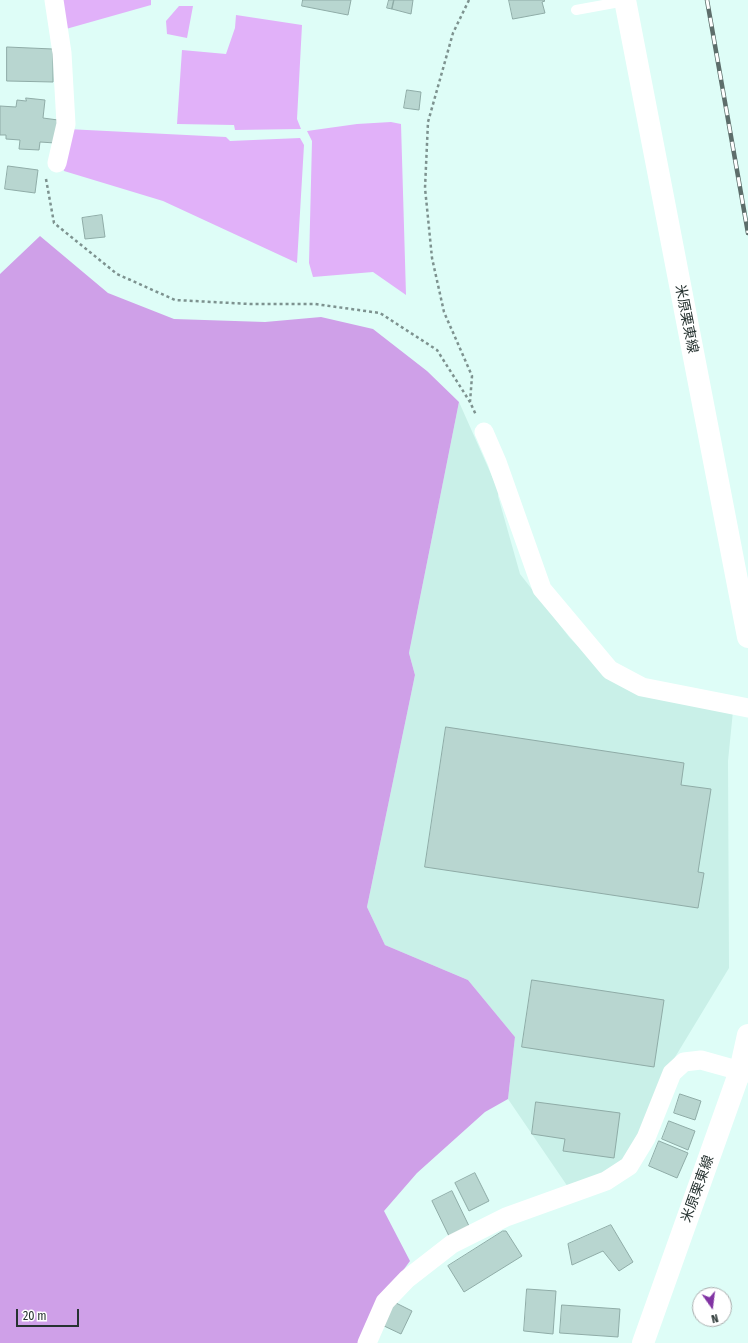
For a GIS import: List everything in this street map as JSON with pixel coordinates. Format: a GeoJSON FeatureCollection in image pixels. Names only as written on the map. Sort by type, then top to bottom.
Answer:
{"type":"FeatureCollection","features":[{"type":"Feature","properties":{"kind":"main road","name":"米原栗東線"},"geometry":{"type":"LineString","coordinates":[[625,0],[748,637]]}},
{"type":"Feature","properties":{"kind":"main road","name":"米原栗東線"},"geometry":{"type":"LineString","coordinates":[[643,1343],[744,1072],[748,1035]]}},
{"type":"Feature","properties":{"kind":"street"},"geometry":{"type":"LineString","coordinates":[[54,0],[62,53],[66,124],[57,163]]}},
{"type":"Feature","properties":{"kind":"street"},"geometry":{"type":"LineString","coordinates":[[484,432],[497,462],[542,589],[610,670],[642,687],[748,708]]}},
{"type":"Feature","properties":{"kind":"street"},"geometry":{"type":"LineString","coordinates":[[367,1343],[385,1302],[407,1279],[452,1244],[506,1217],[606,1181],[629,1166],[646,1138],[672,1073],[684,1062],[701,1060],[744,1072]]}},
{"type":"Feature","properties":{"kind":"lane"},"geometry":{"type":"LineString","coordinates":[[576,10],[625,0]]}},
{"type":"Feature","properties":{"kind":"path"},"geometry":{"type":"LineString","coordinates":[[469,0],[453,34],[428,122],[425,188],[432,258],[444,312],[472,376],[470,402]]}},
{"type":"Feature","properties":{"kind":"path"},"geometry":{"type":"LineString","coordinates":[[57,163],[45,177],[54,223],[117,274],[175,300],[250,304],[315,304],[380,313],[437,350],[470,402],[484,432]]}},
{"type":"Feature","properties":{"kind":"shaded area"},"geometry":{"type":"Polygon","coordinates":[[[61,0],[151,0],[151,5],[66,29],[61,0]]]}},
{"type":"Feature","properties":{"kind":"shaded area"},"geometry":{"type":"Polygon","coordinates":[[[179,6],[193,6],[187,38],[167,34],[166,21],[179,6]]]}},
{"type":"Feature","properties":{"kind":"shaded area"},"geometry":{"type":"Polygon","coordinates":[[[236,15],[302,25],[297,119],[301,129],[235,130],[234,125],[177,124],[182,50],[226,54],[235,28],[236,15]]]}},
{"type":"Feature","properties":{"kind":"shaded area"},"geometry":{"type":"Polygon","coordinates":[[[391,122],[401,124],[406,295],[373,272],[313,277],[309,263],[312,141],[307,131],[357,124],[391,122]]]}},
{"type":"Feature","properties":{"kind":"shaded area"},"geometry":{"type":"Polygon","coordinates":[[[67,129],[226,137],[230,141],[300,138],[304,145],[297,263],[163,201],[64,171],[62,159],[67,129]]]}},
{"type":"Feature","properties":{"kind":"shaded area"},"geometry":{"type":"Polygon","coordinates":[[[40,236],[108,293],[174,319],[265,322],[321,317],[373,329],[427,371],[459,402],[409,653],[415,675],[367,907],[385,945],[468,980],[515,1037],[508,1099],[485,1112],[417,1173],[384,1211],[410,1261],[382,1299],[362,1343],[0,1343],[0,274],[40,236]]]}},
{"type":"Feature","properties":{"kind":"shaded area"},"geometry":{"type":"Polygon","coordinates":[[[459,402],[499,492],[498,496],[520,574],[570,638],[604,672],[733,711],[728,761],[729,968],[663,1077],[642,1133],[622,1165],[568,1187],[508,1099],[515,1037],[468,980],[385,945],[367,907],[415,675],[409,653],[459,402]]]}},
{"type":"Feature","properties":{"kind":"building"},"geometry":{"type":"Polygon","coordinates":[[[303,0],[351,0],[348,15],[302,6],[303,0]]]}},
{"type":"Feature","properties":{"kind":"building"},"geometry":{"type":"Polygon","coordinates":[[[389,0],[394,0],[392,9],[387,8],[389,0]]]}},
{"type":"Feature","properties":{"kind":"building"},"geometry":{"type":"Polygon","coordinates":[[[394,0],[413,0],[411,14],[392,9],[394,0]]]}},
{"type":"Feature","properties":{"kind":"building"},"geometry":{"type":"Polygon","coordinates":[[[509,0],[544,0],[545,1],[542,2],[545,13],[513,19],[509,0]]]}},
{"type":"Feature","properties":{"kind":"building"},"geometry":{"type":"Polygon","coordinates":[[[7,47],[53,49],[53,82],[7,81],[7,47]]]}},
{"type":"Feature","properties":{"kind":"building"},"geometry":{"type":"Polygon","coordinates":[[[407,90],[421,92],[419,110],[404,108],[407,90]]]}},
{"type":"Feature","properties":{"kind":"building"},"geometry":{"type":"Polygon","coordinates":[[[26,98],[45,100],[43,118],[58,120],[55,143],[40,142],[39,150],[19,149],[20,140],[6,139],[6,135],[0,135],[0,106],[16,107],[17,100],[26,101],[26,98]]]}},
{"type":"Feature","properties":{"kind":"building"},"geometry":{"type":"Polygon","coordinates":[[[8,166],[38,170],[35,193],[5,189],[8,166]]]}},
{"type":"Feature","properties":{"kind":"building"},"geometry":{"type":"Polygon","coordinates":[[[102,215],[105,237],[85,239],[82,218],[102,215]]]}},
{"type":"Feature","properties":{"kind":"building"},"geometry":{"type":"Polygon","coordinates":[[[446,727],[684,763],[681,785],[711,789],[698,872],[704,873],[698,908],[425,867],[446,727]]]}},
{"type":"Feature","properties":{"kind":"building"},"geometry":{"type":"Polygon","coordinates":[[[532,980],[664,1000],[654,1067],[522,1047],[532,980]]]}},
{"type":"Feature","properties":{"kind":"building"},"geometry":{"type":"Polygon","coordinates":[[[680,1094],[701,1101],[695,1120],[674,1113],[680,1094]]]}},
{"type":"Feature","properties":{"kind":"building"},"geometry":{"type":"Polygon","coordinates":[[[536,1102],[620,1113],[614,1158],[563,1151],[565,1139],[532,1134],[536,1102]]]}},
{"type":"Feature","properties":{"kind":"building"},"geometry":{"type":"Polygon","coordinates":[[[669,1121],[695,1131],[688,1150],[662,1139],[669,1121]]]}},
{"type":"Feature","properties":{"kind":"building"},"geometry":{"type":"Polygon","coordinates":[[[659,1141],[688,1153],[677,1178],[649,1166],[659,1141]]]}},
{"type":"Feature","properties":{"kind":"building"},"geometry":{"type":"Polygon","coordinates":[[[475,1173],[489,1201],[469,1211],[455,1183],[475,1173]]]}},
{"type":"Feature","properties":{"kind":"building"},"geometry":{"type":"Polygon","coordinates":[[[452,1191],[469,1226],[449,1236],[432,1201],[452,1191]]]}},
{"type":"Feature","properties":{"kind":"building"},"geometry":{"type":"Polygon","coordinates":[[[611,1225],[633,1262],[619,1271],[603,1251],[572,1265],[568,1244],[611,1225]]]}},
{"type":"Feature","properties":{"kind":"building"},"geometry":{"type":"Polygon","coordinates":[[[503,1231],[506,1231],[522,1256],[464,1292],[448,1266],[503,1231]]]}},
{"type":"Feature","properties":{"kind":"building"},"geometry":{"type":"Polygon","coordinates":[[[527,1289],[556,1291],[553,1334],[524,1331],[527,1289]]]}},
{"type":"Feature","properties":{"kind":"building"},"geometry":{"type":"Polygon","coordinates":[[[394,1302],[412,1311],[401,1334],[382,1325],[394,1302]]]}},
{"type":"Feature","properties":{"kind":"building"},"geometry":{"type":"Polygon","coordinates":[[[562,1305],[620,1309],[618,1337],[560,1333],[562,1305]]]}},
{"type":"Feature","properties":{"kind":"railway"},"geometry":{"type":"LineString","coordinates":[[707,0],[748,233]]}}]}
